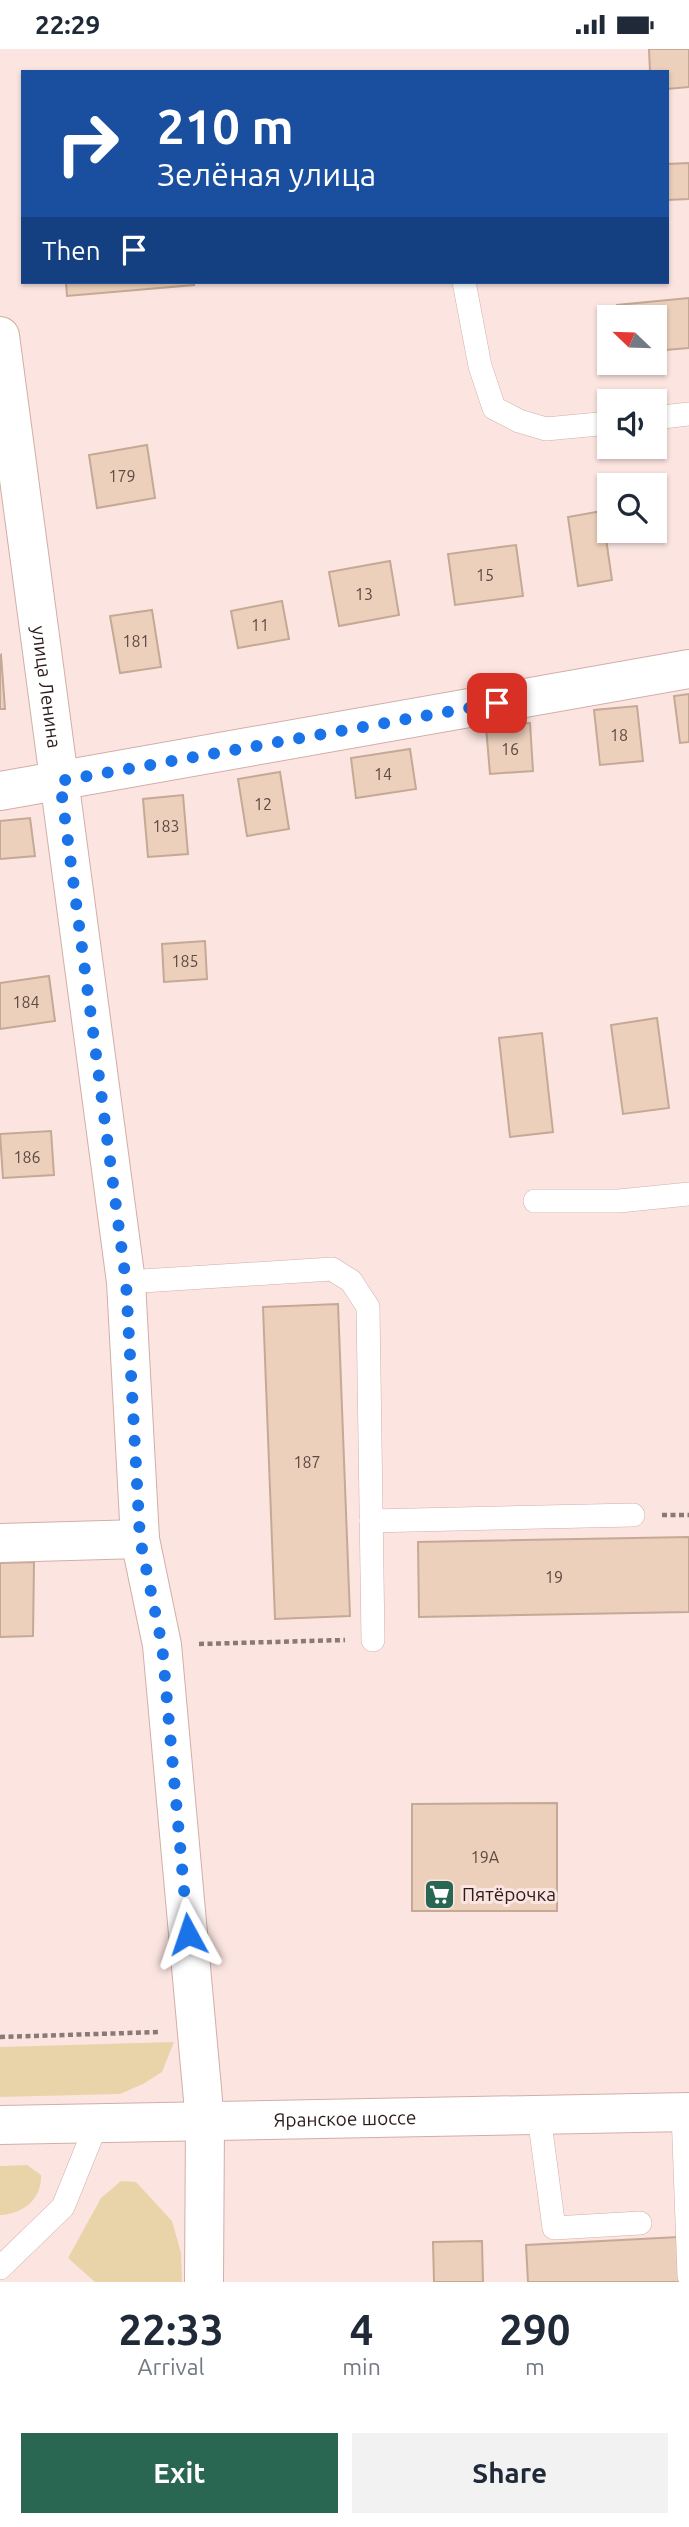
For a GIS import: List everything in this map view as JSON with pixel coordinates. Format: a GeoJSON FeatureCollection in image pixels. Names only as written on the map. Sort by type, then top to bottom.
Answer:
{"type":"FeatureCollection","features":[{"type":"Feature","properties":{"kind":"street","name":"улица Ленина"},"geometry":{"type":"LineString","coordinates":[[0,336],[126,1282],[140,1539],[162,1645],[198,2031],[205,2122],[204,2282]]}},
{"type":"Feature","properties":{"kind":"street"},"geometry":{"type":"LineString","coordinates":[[0,791],[689,669]]}},
{"type":"Feature","properties":{"kind":"street"},"geometry":{"type":"LineString","coordinates":[[0,1543],[140,1539]]}},
{"type":"Feature","properties":{"kind":"street","name":"Яранское шоссе"},"geometry":{"type":"LineString","coordinates":[[0,2125],[686,2112]]}},
{"type":"Feature","properties":{"kind":"lane"},"geometry":{"type":"LineString","coordinates":[[464,284],[480,366],[494,408],[519,421],[546,429],[597,424]]}},
{"type":"Feature","properties":{"kind":"lane"},"geometry":{"type":"LineString","coordinates":[[667,417],[689,414]]}},
{"type":"Feature","properties":{"kind":"lane"},"geometry":{"type":"LineString","coordinates":[[535,1201],[619,1201],[689,1194]]}},
{"type":"Feature","properties":{"kind":"lane"},"geometry":{"type":"LineString","coordinates":[[126,1282],[332,1269],[351,1281],[368,1307],[373,1640]]}},
{"type":"Feature","properties":{"kind":"lane"},"geometry":{"type":"LineString","coordinates":[[371,1521],[633,1515]]}},
{"type":"Feature","properties":{"kind":"lane"},"geometry":{"type":"LineString","coordinates":[[686,2112],[689,2276]]}},
{"type":"Feature","properties":{"kind":"lane"},"geometry":{"type":"LineString","coordinates":[[539,2116],[554,2228],[640,2223]]}},
{"type":"Feature","properties":{"kind":"lane"},"geometry":{"type":"LineString","coordinates":[[0,2268],[63,2207],[97,2123]]}},
{"type":"Feature","properties":{"kind":"path"},"geometry":{"type":"LineString","coordinates":[[162,1645],[373,1640]]}},
{"type":"Feature","properties":{"kind":"path"},"geometry":{"type":"LineString","coordinates":[[0,2037],[198,2031]]}},
{"type":"Feature","properties":{"kind":"shaded area"},"geometry":{"type":"Polygon","coordinates":[[[174,2042],[162,2072],[120,2094],[0,2097],[0,2047],[174,2042]]]}},
{"type":"Feature","properties":{"kind":"shaded area"},"geometry":{"type":"Polygon","coordinates":[[[27,2165],[41,2175],[35,2198],[16,2212],[0,2215],[0,2166],[27,2165]]]}},
{"type":"Feature","properties":{"kind":"shaded area"},"geometry":{"type":"Polygon","coordinates":[[[121,2181],[136,2182],[172,2221],[181,2253],[182,2282],[95,2282],[68,2258],[101,2198],[121,2181]]]}},
{"type":"Feature","properties":{"kind":"building"},"geometry":{"type":"Polygon","coordinates":[[[649,49],[689,49],[689,87],[669,89],[669,70],[650,70],[649,49]]]}},
{"type":"Feature","properties":{"kind":"building"},"geometry":{"type":"Polygon","coordinates":[[[689,163],[689,199],[669,200],[669,164],[689,163]]]}},
{"type":"Feature","properties":{"kind":"building"},"geometry":{"type":"Polygon","coordinates":[[[66,284],[194,285],[67,296],[66,284]]]}},
{"type":"Feature","properties":{"kind":"building"},"geometry":{"type":"Polygon","coordinates":[[[689,298],[689,348],[667,350],[667,305],[617,305],[689,298]]]}},
{"type":"Feature","properties":{"kind":"building"},"geometry":{"type":"Polygon","coordinates":[[[147,445],[155,498],[97,508],[89,455],[147,445]]]}},
{"type":"Feature","properties":{"kind":"building"},"geometry":{"type":"Polygon","coordinates":[[[597,512],[597,543],[607,543],[612,580],[578,586],[568,517],[597,512]]]}},
{"type":"Feature","properties":{"kind":"building"},"geometry":{"type":"Polygon","coordinates":[[[516,545],[523,596],[455,605],[448,554],[516,545]]]}},
{"type":"Feature","properties":{"kind":"building"},"geometry":{"type":"Polygon","coordinates":[[[390,561],[399,615],[339,626],[329,572],[390,561]]]}},
{"type":"Feature","properties":{"kind":"building"},"geometry":{"type":"Polygon","coordinates":[[[282,601],[289,639],[238,648],[231,611],[282,601]]]}},
{"type":"Feature","properties":{"kind":"building"},"geometry":{"type":"Polygon","coordinates":[[[152,610],[161,667],[120,673],[110,616],[152,610]]]}},
{"type":"Feature","properties":{"kind":"building"},"geometry":{"type":"Polygon","coordinates":[[[1,655],[5,709],[0,709],[1,655]]]}},
{"type":"Feature","properties":{"kind":"building"},"geometry":{"type":"Polygon","coordinates":[[[689,694],[689,742],[680,743],[674,696],[689,694]]]}},
{"type":"Feature","properties":{"kind":"building"},"geometry":{"type":"Polygon","coordinates":[[[637,706],[643,761],[600,765],[594,710],[637,706]]]}},
{"type":"Feature","properties":{"kind":"building"},"geometry":{"type":"Polygon","coordinates":[[[530,723],[533,771],[490,774],[486,727],[530,723]]]}},
{"type":"Feature","properties":{"kind":"building"},"geometry":{"type":"Polygon","coordinates":[[[410,749],[416,789],[356,798],[351,758],[410,749]]]}},
{"type":"Feature","properties":{"kind":"building"},"geometry":{"type":"Polygon","coordinates":[[[280,772],[289,829],[247,836],[238,779],[280,772]]]}},
{"type":"Feature","properties":{"kind":"building"},"geometry":{"type":"Polygon","coordinates":[[[183,795],[188,854],[148,857],[143,799],[183,795]]]}},
{"type":"Feature","properties":{"kind":"building"},"geometry":{"type":"Polygon","coordinates":[[[30,818],[35,856],[0,859],[0,821],[30,818]]]}},
{"type":"Feature","properties":{"kind":"building"},"geometry":{"type":"Polygon","coordinates":[[[205,941],[207,979],[164,982],[162,944],[205,941]]]}},
{"type":"Feature","properties":{"kind":"building"},"geometry":{"type":"Polygon","coordinates":[[[49,976],[55,1021],[0,1029],[0,983],[49,976]]]}},
{"type":"Feature","properties":{"kind":"building"},"geometry":{"type":"Polygon","coordinates":[[[657,1018],[669,1108],[623,1114],[611,1025],[657,1018]]]}},
{"type":"Feature","properties":{"kind":"building"},"geometry":{"type":"Polygon","coordinates":[[[542,1033],[553,1132],[510,1137],[499,1038],[542,1033]]]}},
{"type":"Feature","properties":{"kind":"building"},"geometry":{"type":"Polygon","coordinates":[[[51,1131],[54,1175],[3,1178],[0,1134],[51,1131]]]}},
{"type":"Feature","properties":{"kind":"building"},"geometry":{"type":"Polygon","coordinates":[[[338,1304],[350,1616],[275,1619],[263,1307],[338,1304]]]}},
{"type":"Feature","properties":{"kind":"building"},"geometry":{"type":"Polygon","coordinates":[[[689,1537],[689,1612],[419,1617],[418,1542],[689,1537]]]}},
{"type":"Feature","properties":{"kind":"building"},"geometry":{"type":"Polygon","coordinates":[[[34,1562],[33,1636],[0,1637],[0,1563],[34,1562]]]}},
{"type":"Feature","properties":{"kind":"building"},"geometry":{"type":"Polygon","coordinates":[[[557,1803],[557,1911],[412,1911],[412,1804],[557,1803]]]}},
{"type":"Feature","properties":{"kind":"building"},"geometry":{"type":"Polygon","coordinates":[[[678,2237],[681,2282],[528,2282],[526,2245],[678,2237]]]}},
{"type":"Feature","properties":{"kind":"building"},"geometry":{"type":"Polygon","coordinates":[[[482,2241],[483,2282],[434,2282],[433,2242],[482,2241]]]}},
{"type":"Feature","properties":{"kind":"place","name":"Пятёрочка"},"geometry":{"type":"Point","coordinates":[439,1894]}},
{"type":"Feature","properties":{"kind":"route"},"geometry":{"type":"LineString","coordinates":[[188,1934],[162,1645],[140,1539],[126,1282],[60,781],[497,703]]}}]}
